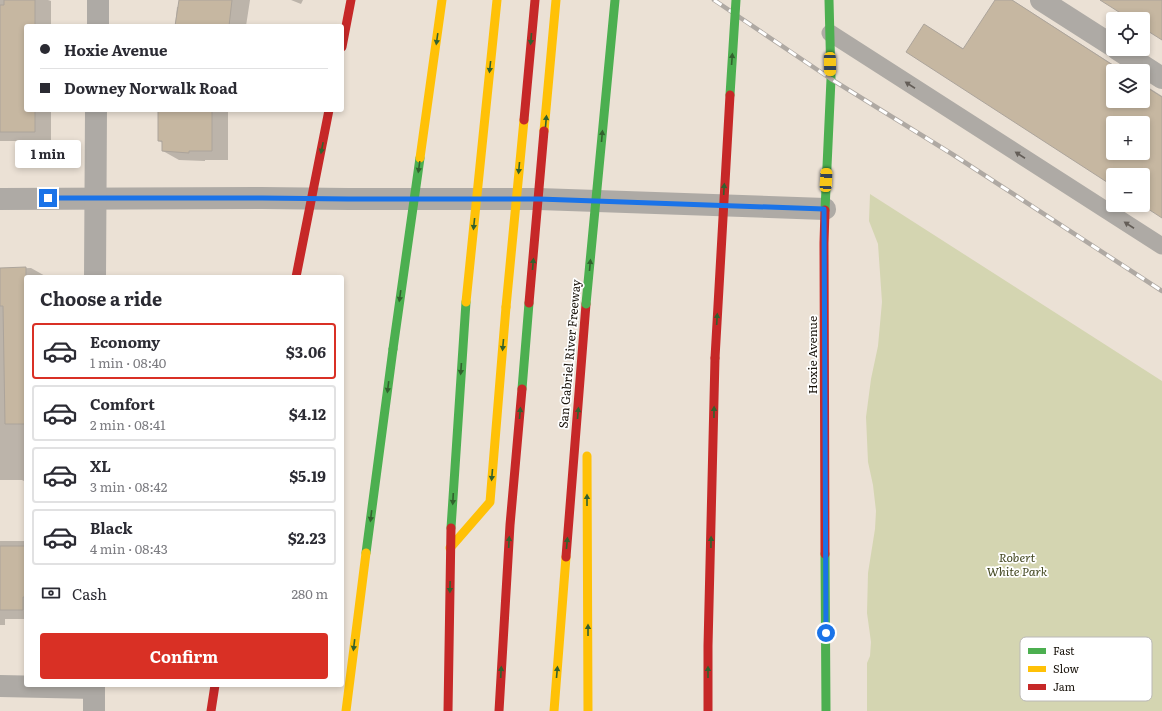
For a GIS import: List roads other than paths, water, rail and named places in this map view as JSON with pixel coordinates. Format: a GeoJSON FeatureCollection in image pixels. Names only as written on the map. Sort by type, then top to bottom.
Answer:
{"type":"FeatureCollection","features":[{"type":"Feature","properties":{"kind":"main road"},"geometry":{"type":"LineString","coordinates":[[344,37],[351,0]]}},
{"type":"Feature","properties":{"kind":"main road"},"geometry":{"type":"LineString","coordinates":[[346,711],[393,348],[442,0]]}},
{"type":"Feature","properties":{"kind":"main road"},"geometry":{"type":"LineString","coordinates":[[448,711],[450,548],[466,302],[497,0]]}},
{"type":"Feature","properties":{"kind":"main road"},"geometry":{"type":"LineString","coordinates":[[450,548],[490,502],[506,306],[535,0]]}},
{"type":"Feature","properties":{"kind":"main road"},"geometry":{"type":"LineString","coordinates":[[499,711],[510,525],[556,0]]}},
{"type":"Feature","properties":{"kind":"main road","name":"San Gabriel River Freeway"},"geometry":{"type":"LineString","coordinates":[[554,711],[586,304],[615,0]]}},
{"type":"Feature","properties":{"kind":"main road"},"geometry":{"type":"LineString","coordinates":[[708,711],[708,639],[715,358],[736,0]]}},
{"type":"Feature","properties":{"kind":"main road","name":"Hoxie Avenue"},"geometry":{"type":"LineString","coordinates":[[826,711],[824,209],[831,79],[829,0]]}},
{"type":"Feature","properties":{"kind":"main road"},"geometry":{"type":"LineString","coordinates":[[296,275],[330,112]]}},
{"type":"Feature","properties":{"kind":"main road"},"geometry":{"type":"LineString","coordinates":[[586,304],[587,408]]}},
{"type":"Feature","properties":{"kind":"main road"},"geometry":{"type":"LineString","coordinates":[[587,448],[588,711]]}},
{"type":"Feature","properties":{"kind":"main road"},"geometry":{"type":"LineString","coordinates":[[211,711],[215,687]]}},
{"type":"Feature","properties":{"kind":"street"},"geometry":{"type":"LineString","coordinates":[[98,0],[98,24]]}},
{"type":"Feature","properties":{"kind":"street"},"geometry":{"type":"LineString","coordinates":[[1041,0],[1106,42]]}},
{"type":"Feature","properties":{"kind":"street"},"geometry":{"type":"LineString","coordinates":[[1128,56],[1162,78]]}},
{"type":"Feature","properties":{"kind":"street"},"geometry":{"type":"LineString","coordinates":[[95,275],[96,112]]}},
{"type":"Feature","properties":{"kind":"street"},"geometry":{"type":"LineString","coordinates":[[0,199],[539,199],[824,209]]}},
{"type":"Feature","properties":{"kind":"street"},"geometry":{"type":"LineString","coordinates":[[0,686],[24,686]]}},
{"type":"Feature","properties":{"kind":"street"},"geometry":{"type":"LineString","coordinates":[[94,687],[94,711]]}},
{"type":"Feature","properties":{"kind":"lane"},"geometry":{"type":"LineString","coordinates":[[830,33],[1162,246]]}},
{"type":"Feature","properties":{"kind":"railway"},"geometry":{"type":"LineString","coordinates":[[714,0],[831,79],[952,154],[1162,291]]}},
{"type":"Feature","properties":{"kind":"park label","name":"Robert White Park"},"geometry":{"type":"Point","coordinates":[1017,565]}}]}
